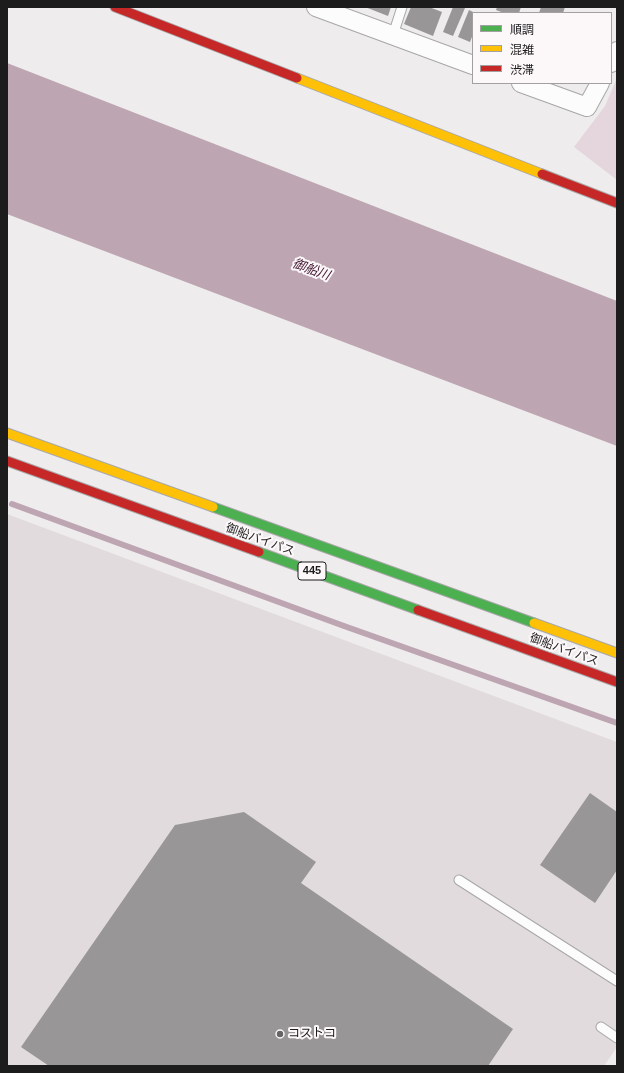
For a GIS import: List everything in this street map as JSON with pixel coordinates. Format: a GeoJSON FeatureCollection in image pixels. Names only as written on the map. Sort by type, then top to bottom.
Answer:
{"type":"FeatureCollection","features":[{"type":"Feature","properties":{"kind":"main road"},"geometry":{"type":"LineString","coordinates":[[115,7],[617,203]]}},
{"type":"Feature","properties":{"kind":"main road","name":"御船バイパス"},"geometry":{"type":"LineString","coordinates":[[7,433],[617,653]]}},
{"type":"Feature","properties":{"kind":"main road","name":"御船バイパス"},"geometry":{"type":"LineString","coordinates":[[7,461],[617,682]]}},
{"type":"Feature","properties":{"kind":"street"},"geometry":{"type":"LineString","coordinates":[[316,7],[472,65]]}},
{"type":"Feature","properties":{"kind":"street"},"geometry":{"type":"LineString","coordinates":[[612,61],[617,51]]}},
{"type":"Feature","properties":{"kind":"street"},"geometry":{"type":"LineString","coordinates":[[524,84],[587,108],[599,84]]}},
{"type":"Feature","properties":{"kind":"lane"},"geometry":{"type":"LineString","coordinates":[[393,35],[402,7]]}},
{"type":"Feature","properties":{"kind":"lane"},"geometry":{"type":"LineString","coordinates":[[459,880],[617,981]]}},
{"type":"Feature","properties":{"kind":"lane"},"geometry":{"type":"LineString","coordinates":[[602,1027],[617,1038]]}},
{"type":"Feature","properties":{"kind":"shaded area"},"geometry":{"type":"Polygon","coordinates":[[[617,78],[617,180],[574,147],[605,106],[617,78]]]}},
{"type":"Feature","properties":{"kind":"shaded area"},"geometry":{"type":"Polygon","coordinates":[[[7,514],[617,742],[617,1047],[604,1066],[7,1066],[7,514]]]}},
{"type":"Feature","properties":{"kind":"water","name":"御船川"},"geometry":{"type":"Polygon","coordinates":[[[7,63],[617,301],[617,446],[7,214],[7,63]]]}},
{"type":"Feature","properties":{"kind":"building"},"geometry":{"type":"Polygon","coordinates":[[[365,7],[391,7],[388,16],[365,7]]]}},
{"type":"Feature","properties":{"kind":"building"},"geometry":{"type":"Polygon","coordinates":[[[411,7],[429,7],[442,12],[433,36],[404,24],[411,7]]]}},
{"type":"Feature","properties":{"kind":"building"},"geometry":{"type":"Polygon","coordinates":[[[453,7],[465,8],[453,36],[443,32],[453,7]]]}},
{"type":"Feature","properties":{"kind":"building"},"geometry":{"type":"Polygon","coordinates":[[[497,7],[521,7],[519,12],[501,12],[496,10],[497,7]]]}},
{"type":"Feature","properties":{"kind":"building"},"geometry":{"type":"Polygon","coordinates":[[[541,7],[565,7],[563,12],[539,12],[541,7]]]}},
{"type":"Feature","properties":{"kind":"building"},"geometry":{"type":"Polygon","coordinates":[[[469,10],[473,12],[472,37],[470,42],[458,37],[469,10]]]}},
{"type":"Feature","properties":{"kind":"building"},"geometry":{"type":"Polygon","coordinates":[[[590,793],[617,812],[617,870],[595,903],[540,865],[590,793]]]}},
{"type":"Feature","properties":{"kind":"building"},"geometry":{"type":"Polygon","coordinates":[[[244,812],[316,862],[301,883],[513,1029],[488,1066],[49,1066],[21,1047],[175,825],[244,812]]]}},
{"type":"Feature","properties":{"kind":"waterway"},"geometry":{"type":"LineString","coordinates":[[12,504],[344,626],[617,723]]}},
{"type":"Feature","properties":{"kind":"traffic: fast"},"geometry":{"type":"LineString","coordinates":[[213,507],[534,623]]}},
{"type":"Feature","properties":{"kind":"traffic: fast"},"geometry":{"type":"LineString","coordinates":[[259,552],[418,610]]}},
{"type":"Feature","properties":{"kind":"traffic: slow"},"geometry":{"type":"LineString","coordinates":[[297,78],[542,174]]}},
{"type":"Feature","properties":{"kind":"traffic: slow"},"geometry":{"type":"LineString","coordinates":[[7,433],[213,507]]}},
{"type":"Feature","properties":{"kind":"traffic: slow"},"geometry":{"type":"LineString","coordinates":[[534,623],[617,653]]}},
{"type":"Feature","properties":{"kind":"traffic: jam"},"geometry":{"type":"LineString","coordinates":[[115,7],[297,78]]}},
{"type":"Feature","properties":{"kind":"traffic: jam"},"geometry":{"type":"LineString","coordinates":[[542,174],[617,203]]}},
{"type":"Feature","properties":{"kind":"traffic: jam"},"geometry":{"type":"LineString","coordinates":[[7,461],[259,552]]}},
{"type":"Feature","properties":{"kind":"traffic: jam"},"geometry":{"type":"LineString","coordinates":[[418,610],[617,682]]}},
{"type":"Feature","properties":{"kind":"place","name":"コストコ"},"geometry":{"type":"Point","coordinates":[280,1034]}}]}
